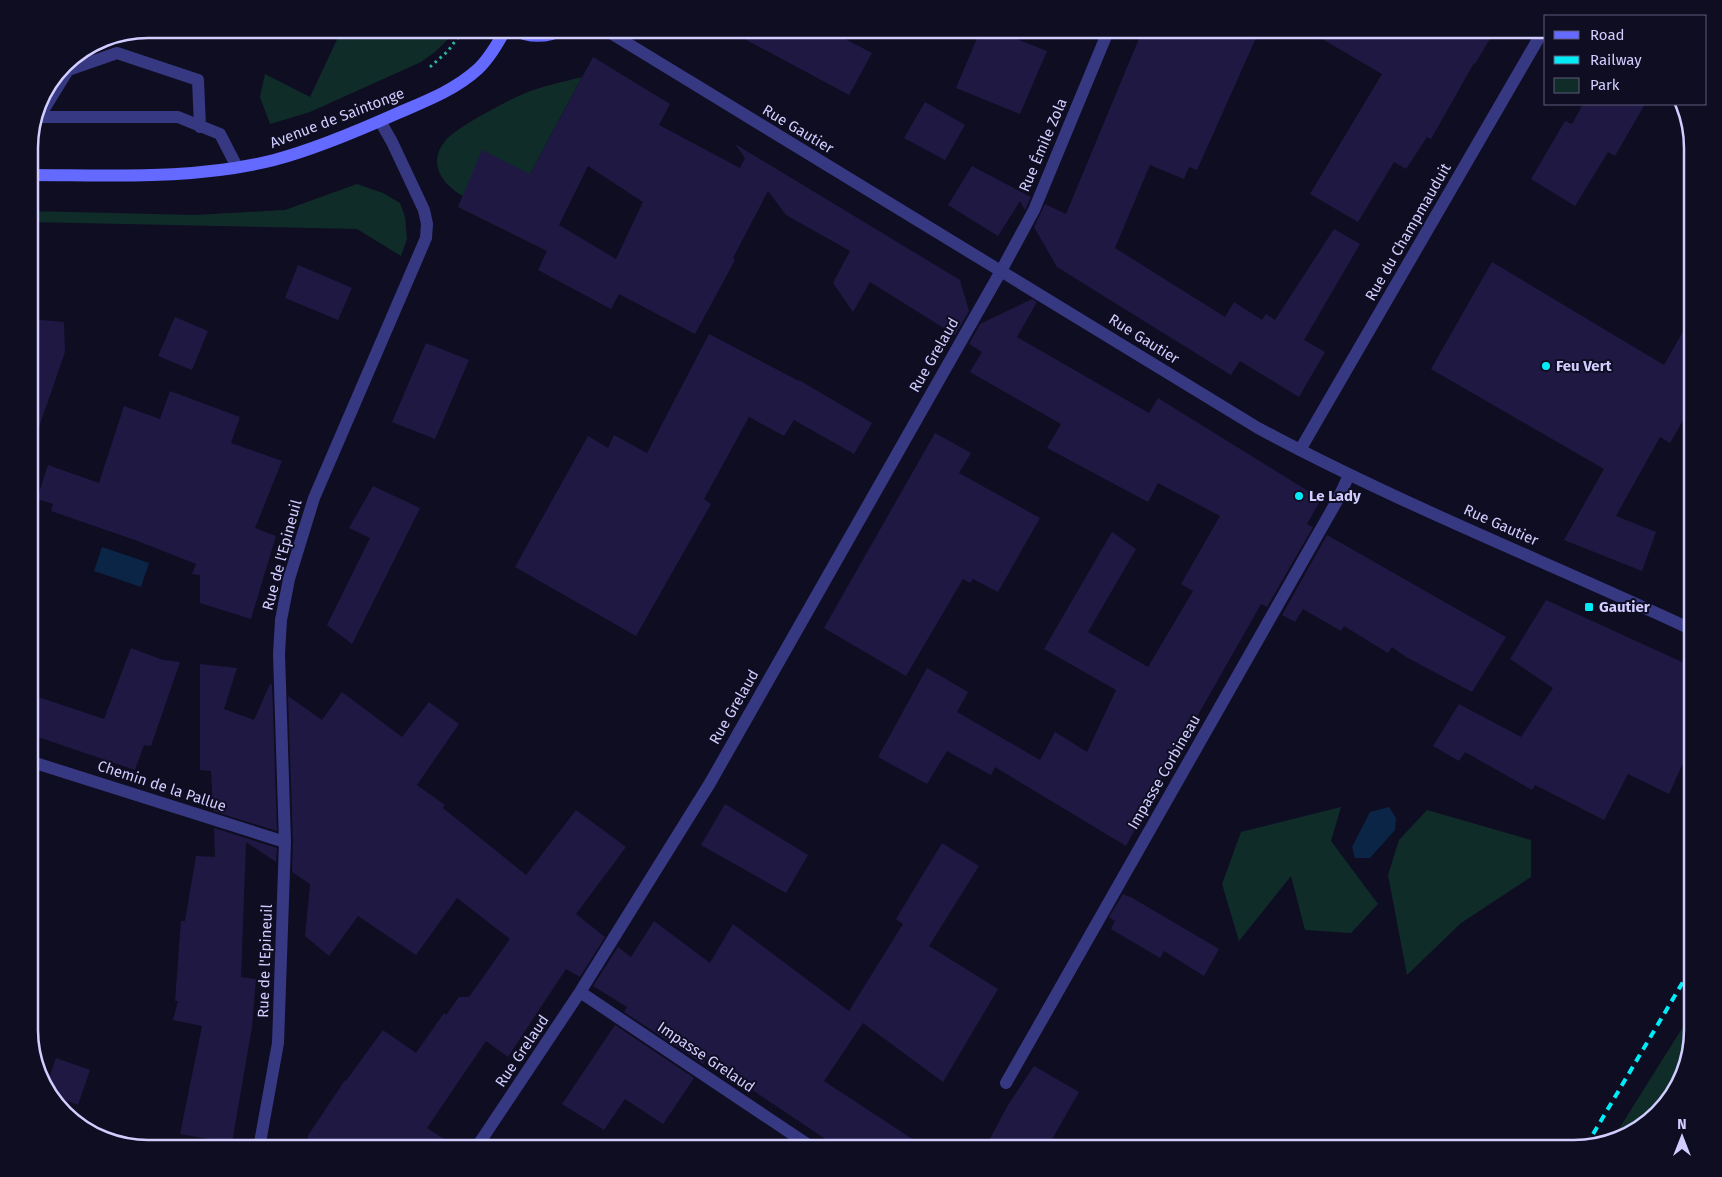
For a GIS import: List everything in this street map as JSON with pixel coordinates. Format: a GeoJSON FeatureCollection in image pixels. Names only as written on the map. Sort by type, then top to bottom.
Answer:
{"type":"FeatureCollection","features":[{"type":"Feature","properties":{"kind":"main road","name":"Avenue de Saintonge"},"geometry":{"type":"LineString","coordinates":[[38,175],[178,174],[237,168],[275,160],[380,121],[447,91],[478,69],[501,38]]}},
{"type":"Feature","properties":{"kind":"street","name":"Rue Gautier"},"geometry":{"type":"LineString","coordinates":[[619,38],[1258,428],[1349,475],[1684,626]]}},
{"type":"Feature","properties":{"kind":"street","name":"Rue Émile Zola"},"geometry":{"type":"LineString","coordinates":[[1001,271],[1034,210],[1106,38]]}},
{"type":"Feature","properties":{"kind":"street","name":"Rue du Champmauduit"},"geometry":{"type":"LineString","coordinates":[[1300,450],[1539,38]]}},
{"type":"Feature","properties":{"kind":"street"},"geometry":{"type":"LineString","coordinates":[[71,69],[117,53],[198,80],[200,127]]}},
{"type":"Feature","properties":{"kind":"street"},"geometry":{"type":"LineString","coordinates":[[50,96],[62,78]]}},
{"type":"Feature","properties":{"kind":"street"},"geometry":{"type":"LineString","coordinates":[[41,118],[178,118],[220,134],[237,168]]}},
{"type":"Feature","properties":{"kind":"street","name":"Rue de l'Epineuil"},"geometry":{"type":"LineString","coordinates":[[260,1140],[278,1043],[285,842],[279,654],[281,620],[289,579],[314,498],[426,238],[427,224],[424,210],[380,121]]}},
{"type":"Feature","properties":{"kind":"street","name":"Rue Grelaud"},"geometry":{"type":"LineString","coordinates":[[481,1140],[580,992],[710,783],[1001,271]]}},
{"type":"Feature","properties":{"kind":"street","name":"Impasse Corbineau"},"geometry":{"type":"LineString","coordinates":[[1006,1084],[1338,499],[1349,475]]}},
{"type":"Feature","properties":{"kind":"street","name":"Chemin de la Pallue"},"geometry":{"type":"LineString","coordinates":[[38,764],[285,842]]}},
{"type":"Feature","properties":{"kind":"street","name":"Impasse Grelaud"},"geometry":{"type":"LineString","coordinates":[[580,992],[801,1140]]}},
{"type":"Feature","properties":{"kind":"path"},"geometry":{"type":"LineString","coordinates":[[428,68],[448,51],[457,38]]}},
{"type":"Feature","properties":{"kind":"green space"},"geometry":{"type":"Polygon","coordinates":[[[338,38],[449,38],[435,52],[421,62],[310,112],[270,124],[260,97],[265,74],[310,97],[338,38]]]}},
{"type":"Feature","properties":{"kind":"green space"},"geometry":{"type":"Polygon","coordinates":[[[582,77],[530,174],[463,196],[443,179],[437,164],[438,156],[440,148],[452,134],[494,108],[523,94],[545,86],[582,77]]]}},
{"type":"Feature","properties":{"kind":"green space"},"geometry":{"type":"Polygon","coordinates":[[[357,184],[383,193],[400,203],[405,217],[407,239],[401,256],[357,229],[38,222],[38,211],[195,215],[285,210],[357,184]]]}},
{"type":"Feature","properties":{"kind":"green space"},"geometry":{"type":"Polygon","coordinates":[[[1341,807],[1331,841],[1378,904],[1351,933],[1305,930],[1291,876],[1239,941],[1222,884],[1241,832],[1341,807]]]}},
{"type":"Feature","properties":{"kind":"green space"},"geometry":{"type":"Polygon","coordinates":[[[1427,810],[1531,840],[1531,877],[1461,923],[1407,975],[1388,875],[1399,840],[1427,810]]]}},
{"type":"Feature","properties":{"kind":"green space"},"geometry":{"type":"Polygon","coordinates":[[[1684,1025],[1679,1065],[1666,1091],[1647,1112],[1636,1121],[1618,1130],[1684,1025]]]}},
{"type":"Feature","properties":{"kind":"water"},"geometry":{"type":"Polygon","coordinates":[[[102,547],[149,563],[141,587],[94,571],[102,547]]]}},
{"type":"Feature","properties":{"kind":"water"},"geometry":{"type":"Polygon","coordinates":[[[1389,807],[1396,818],[1395,830],[1370,858],[1355,858],[1352,847],[1370,812],[1389,807]]]}},
{"type":"Feature","properties":{"kind":"building"},"geometry":{"type":"Polygon","coordinates":[[[743,38],[843,38],[872,53],[849,95],[743,38]]]}},
{"type":"Feature","properties":{"kind":"building"},"geometry":{"type":"Polygon","coordinates":[[[977,38],[1014,38],[1047,51],[1020,114],[956,88],[977,38]]]}},
{"type":"Feature","properties":{"kind":"building"},"geometry":{"type":"Polygon","coordinates":[[[1139,38],[1256,38],[1197,170],[1189,167],[1184,179],[1150,165],[1115,248],[1225,317],[1234,302],[1262,320],[1266,314],[1275,320],[1334,229],[1360,244],[1304,340],[1325,352],[1299,397],[1240,361],[1231,375],[1057,267],[1034,227],[1045,204],[1066,214],[1139,38]]]}},
{"type":"Feature","properties":{"kind":"building"},"geometry":{"type":"Polygon","coordinates":[[[1320,38],[1491,38],[1474,63],[1431,139],[1427,137],[1406,169],[1394,162],[1358,222],[1310,194],[1382,74],[1320,38]]]}},
{"type":"Feature","properties":{"kind":"building"},"geometry":{"type":"Polygon","coordinates":[[[593,57],[670,104],[659,125],[740,168],[745,158],[735,144],[960,280],[969,311],[955,335],[870,282],[853,312],[833,283],[850,251],[786,215],[768,191],[733,258],[735,260],[695,334],[619,294],[611,309],[538,270],[547,251],[458,207],[482,150],[530,174],[593,57]],[[588,166],[559,225],[616,259],[643,202],[588,166]]]}},
{"type":"Feature","properties":{"kind":"building"},"geometry":{"type":"Polygon","coordinates":[[[925,102],[965,125],[945,160],[904,138],[925,102]]]}},
{"type":"Feature","properties":{"kind":"building"},"geometry":{"type":"Polygon","coordinates":[[[1582,105],[1644,105],[1615,156],[1608,152],[1575,206],[1531,179],[1565,121],[1572,124],[1582,105]]]}},
{"type":"Feature","properties":{"kind":"building"},"geometry":{"type":"Polygon","coordinates":[[[972,166],[1031,197],[1025,210],[1020,201],[998,236],[948,205],[972,166]]]}},
{"type":"Feature","properties":{"kind":"building","name":"Feu Vert"},"geometry":{"type":"Polygon","coordinates":[[[1492,262],[1664,365],[1684,330],[1684,419],[1670,443],[1660,437],[1616,516],[1656,532],[1642,571],[1564,540],[1604,469],[1431,369],[1492,262]]]}},
{"type":"Feature","properties":{"kind":"building"},"geometry":{"type":"Polygon","coordinates":[[[298,265],[352,288],[338,320],[285,298],[298,265]]]}},
{"type":"Feature","properties":{"kind":"building"},"geometry":{"type":"Polygon","coordinates":[[[1032,299],[1037,302],[1017,337],[1149,413],[1158,398],[1321,499],[1307,524],[1313,527],[1267,607],[1261,604],[1126,846],[995,767],[991,775],[947,751],[927,784],[878,757],[927,668],[968,692],[957,712],[1040,760],[1055,732],[1087,752],[1116,690],[1044,649],[1112,532],[1136,549],[1088,632],[1148,667],[1193,591],[1181,584],[1220,516],[1158,483],[1148,502],[1047,448],[1061,424],[970,372],[982,352],[969,344],[980,324],[1032,299]]]}},
{"type":"Feature","properties":{"kind":"building"},"geometry":{"type":"Polygon","coordinates":[[[175,317],[208,331],[192,370],[158,356],[175,317]]]}},
{"type":"Feature","properties":{"kind":"building"},"geometry":{"type":"Polygon","coordinates":[[[38,320],[64,322],[65,352],[39,427],[38,320]]]}},
{"type":"Feature","properties":{"kind":"building"},"geometry":{"type":"Polygon","coordinates":[[[709,334],[799,380],[872,423],[854,454],[794,420],[784,436],[749,417],[704,499],[711,504],[636,636],[515,567],[588,436],[608,448],[614,435],[647,453],[709,334]]]}},
{"type":"Feature","properties":{"kind":"building"},"geometry":{"type":"Polygon","coordinates":[[[426,343],[469,360],[435,439],[392,422],[426,343]]]}},
{"type":"Feature","properties":{"kind":"building"},"geometry":{"type":"Polygon","coordinates":[[[170,391],[240,417],[231,443],[282,461],[255,528],[276,536],[251,619],[200,603],[200,575],[192,574],[196,564],[135,540],[51,511],[53,504],[38,499],[48,465],[99,483],[124,406],[160,419],[170,391]]]}},
{"type":"Feature","properties":{"kind":"building"},"geometry":{"type":"Polygon","coordinates":[[[935,433],[971,453],[959,473],[1040,518],[998,592],[973,579],[970,583],[963,579],[906,676],[824,628],[935,433]]]}},
{"type":"Feature","properties":{"kind":"building"},"geometry":{"type":"Polygon","coordinates":[[[373,486],[420,508],[352,644],[327,625],[370,538],[349,528],[373,486]]]}},
{"type":"Feature","properties":{"kind":"building"},"geometry":{"type":"Polygon","coordinates":[[[1327,535],[1506,637],[1472,692],[1406,657],[1392,647],[1388,653],[1344,626],[1341,631],[1303,609],[1295,622],[1282,615],[1327,535]]]}},
{"type":"Feature","properties":{"kind":"building"},"geometry":{"type":"Polygon","coordinates":[[[1546,600],[1684,663],[1684,761],[1669,794],[1628,774],[1604,820],[1535,785],[1532,790],[1465,752],[1459,761],[1433,746],[1459,704],[1521,737],[1553,688],[1510,659],[1546,600]]]}},
{"type":"Feature","properties":{"kind":"building"},"geometry":{"type":"Polygon","coordinates":[[[131,648],[163,660],[180,662],[151,746],[144,745],[135,770],[38,737],[38,697],[104,719],[131,648]]]}},
{"type":"Feature","properties":{"kind":"building"},"geometry":{"type":"Polygon","coordinates":[[[200,664],[237,668],[224,709],[254,720],[270,684],[272,685],[277,831],[213,811],[211,771],[200,770],[200,664]]]}},
{"type":"Feature","properties":{"kind":"building"},"geometry":{"type":"Polygon","coordinates":[[[342,692],[402,737],[429,702],[459,724],[417,785],[445,805],[443,808],[526,875],[576,810],[626,847],[576,914],[605,937],[580,977],[566,969],[508,1057],[486,1041],[427,1128],[446,1140],[311,1140],[307,1137],[345,1080],[383,1030],[416,1053],[444,1013],[446,1015],[459,997],[469,997],[510,939],[457,898],[416,955],[358,916],[329,956],[305,936],[310,884],[292,872],[293,842],[288,696],[322,720],[342,692]]]}},
{"type":"Feature","properties":{"kind":"building"},"geometry":{"type":"Polygon","coordinates":[[[725,804],[808,855],[786,893],[701,845],[725,804]]]}},
{"type":"Feature","properties":{"kind":"building"},"geometry":{"type":"Polygon","coordinates":[[[214,828],[277,848],[276,862],[246,842],[241,977],[256,979],[252,1027],[233,1140],[215,1140],[180,1134],[202,1026],[173,1020],[178,1001],[175,1001],[181,921],[185,921],[196,856],[215,857],[214,828]]]}},
{"type":"Feature","properties":{"kind":"building"},"geometry":{"type":"Polygon","coordinates":[[[942,843],[979,866],[929,946],[998,989],[943,1082],[863,1023],[824,1081],[914,1140],[827,1140],[706,1059],[703,1064],[624,1012],[627,1007],[593,986],[618,947],[631,957],[654,921],[710,963],[733,924],[849,1011],[903,924],[896,919],[942,843]]]}},
{"type":"Feature","properties":{"kind":"building"},"geometry":{"type":"Polygon","coordinates":[[[1123,894],[1219,949],[1204,976],[1164,951],[1160,958],[1111,929],[1115,921],[1109,917],[1123,894]]]}},
{"type":"Feature","properties":{"kind":"building"},"geometry":{"type":"Polygon","coordinates":[[[615,1025],[694,1078],[663,1124],[625,1099],[604,1130],[562,1104],[615,1025]]]}},
{"type":"Feature","properties":{"kind":"building"},"geometry":{"type":"Polygon","coordinates":[[[56,1058],[90,1070],[78,1105],[63,1099],[49,1078],[56,1058]]]}},
{"type":"Feature","properties":{"kind":"building"},"geometry":{"type":"Polygon","coordinates":[[[1034,1066],[1079,1092],[1052,1140],[989,1140],[1008,1105],[1034,1066]]]}},
{"type":"Feature","properties":{"kind":"railway"},"geometry":{"type":"LineString","coordinates":[[1591,1138],[1684,980]]}},
{"type":"Feature","properties":{"kind":"place","name":"Feu Vert"},"geometry":{"type":"Point","coordinates":[1546,366]}},
{"type":"Feature","properties":{"kind":"place","name":"Le Lady"},"geometry":{"type":"Point","coordinates":[1299,496]}},
{"type":"Feature","properties":{"kind":"place","name":"Gautier"},"geometry":{"type":"Point","coordinates":[1589,607]}}]}
